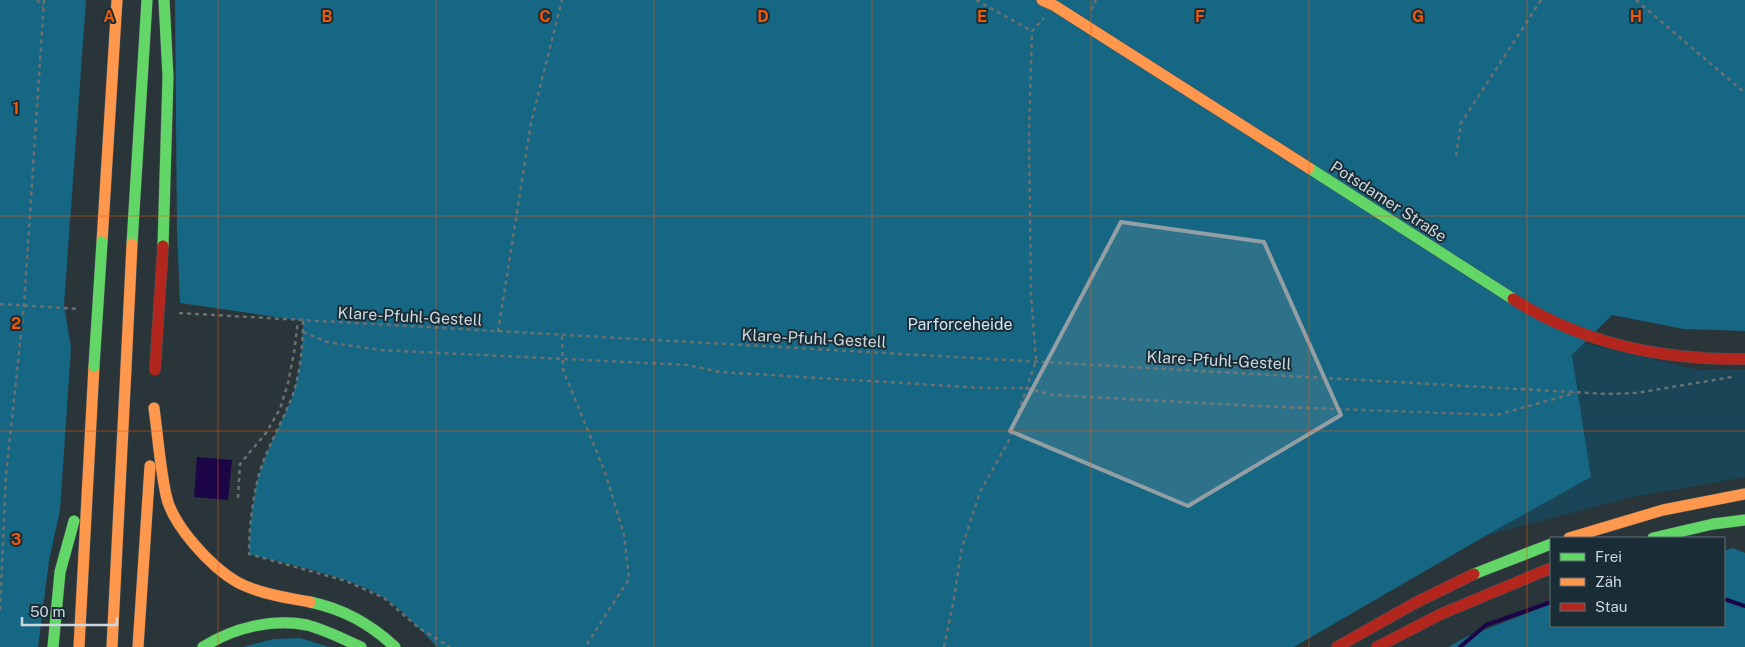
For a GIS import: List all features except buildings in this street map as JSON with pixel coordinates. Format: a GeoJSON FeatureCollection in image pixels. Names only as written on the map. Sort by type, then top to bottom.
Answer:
{"type":"FeatureCollection","features":[{"type":"Feature","properties":{"kind":"main road"},"geometry":{"type":"LineString","coordinates":[[79,647],[87,482],[117,0]]}},
{"type":"Feature","properties":{"kind":"main road"},"geometry":{"type":"LineString","coordinates":[[112,647],[132,244],[147,0]]}},
{"type":"Feature","properties":{"kind":"main road"},"geometry":{"type":"LineString","coordinates":[[155,374],[163,246],[168,77],[164,0]]}},
{"type":"Feature","properties":{"kind":"main road","name":"Potsdamer Straße"},"geometry":{"type":"LineString","coordinates":[[1042,0],[1055,6],[1518,302],[1571,329],[1612,344],[1684,358],[1745,359]]}},
{"type":"Feature","properties":{"kind":"main road"},"geometry":{"type":"LineString","coordinates":[[138,647],[154,403],[166,497],[182,530],[206,558],[237,582],[276,596],[319,604],[349,614],[378,631],[395,647]]}},
{"type":"Feature","properties":{"kind":"main road"},"geometry":{"type":"LineString","coordinates":[[53,647],[60,572],[70,530],[87,482]]}},
{"type":"Feature","properties":{"kind":"main road"},"geometry":{"type":"LineString","coordinates":[[1572,537],[1663,510],[1745,494]]}},
{"type":"Feature","properties":{"kind":"main road"},"geometry":{"type":"LineString","coordinates":[[1657,537],[1713,524],[1745,520]]}},
{"type":"Feature","properties":{"kind":"main road"},"geometry":{"type":"LineString","coordinates":[[1337,647],[1421,599],[1462,579],[1550,544]]}},
{"type":"Feature","properties":{"kind":"main road"},"geometry":{"type":"LineString","coordinates":[[1377,647],[1424,621],[1494,590],[1550,568]]}},
{"type":"Feature","properties":{"kind":"main road"},"geometry":{"type":"LineString","coordinates":[[203,647],[235,631],[266,624],[298,624],[324,630],[361,647]]}},
{"type":"Feature","properties":{"kind":"path"},"geometry":{"type":"LineString","coordinates":[[37,0],[43,7]]}},
{"type":"Feature","properties":{"kind":"path"},"geometry":{"type":"LineString","coordinates":[[0,610],[6,475],[24,305],[44,0]]}},
{"type":"Feature","properties":{"kind":"path"},"geometry":{"type":"LineString","coordinates":[[498,332],[531,123],[562,0]]}},
{"type":"Feature","properties":{"kind":"path"},"geometry":{"type":"LineString","coordinates":[[976,0],[1032,31]]}},
{"type":"Feature","properties":{"kind":"path"},"geometry":{"type":"LineString","coordinates":[[1084,7],[1090,11],[1096,0]]}},
{"type":"Feature","properties":{"kind":"path"},"geometry":{"type":"LineString","coordinates":[[1456,156],[1461,123],[1540,0]]}},
{"type":"Feature","properties":{"kind":"path"},"geometry":{"type":"LineString","coordinates":[[1636,0],[1745,93]]}},
{"type":"Feature","properties":{"kind":"path"},"geometry":{"type":"LineString","coordinates":[[944,647],[962,547],[980,492],[1008,442],[1036,361],[1031,294],[1029,142],[1032,31],[1055,6]]}},
{"type":"Feature","properties":{"kind":"path"},"geometry":{"type":"LineString","coordinates":[[0,304],[76,309]]}},
{"type":"Feature","properties":{"kind":"path","name":"Klare-Pfuhl-Gestell"},"geometry":{"type":"LineString","coordinates":[[170,312],[298,321],[1607,394],[1636,394],[1736,376]]}},
{"type":"Feature","properties":{"kind":"path"},"geometry":{"type":"LineString","coordinates":[[238,498],[240,464],[266,433],[280,409],[288,383],[298,321]]}},
{"type":"Feature","properties":{"kind":"path"},"geometry":{"type":"LineString","coordinates":[[303,321],[303,332],[292,395],[258,481],[249,536],[249,554],[346,581],[384,598],[419,628],[450,647]]}},
{"type":"Feature","properties":{"kind":"path"},"geometry":{"type":"LineString","coordinates":[[303,332],[327,342],[380,350],[688,365],[720,372],[985,388],[1026,388],[1054,395],[1256,406],[1497,415],[1578,392]]}},
{"type":"Feature","properties":{"kind":"path"},"geometry":{"type":"LineString","coordinates":[[562,335],[564,370],[605,472],[622,526],[630,579],[585,647]]}},
{"type":"Feature","properties":{"kind":"highlighted area"},"geometry":{"type":"Polygon","coordinates":[[[1121,222],[1264,242],[1341,415],[1188,506],[1010,431],[1121,222]]]}},
{"type":"Feature","properties":{"kind":"shaded area"},"geometry":{"type":"Polygon","coordinates":[[[1584,343],[1698,370],[1745,369],[1745,477],[1633,497],[1487,535],[1591,477],[1572,355],[1584,343]]]}},
{"type":"Feature","properties":{"kind":"shaded area"},"geometry":{"type":"Polygon","coordinates":[[[197,457],[232,460],[228,500],[194,497],[197,457]]]}},
{"type":"Feature","properties":{"kind":"green space"},"geometry":{"type":"Polygon","coordinates":[[[0,0],[86,0],[64,305],[71,348],[60,510],[49,561],[38,647],[0,647],[0,0]]]}},
{"type":"Feature","properties":{"kind":"green space","name":"Parforceheide"},"geometry":{"type":"Polygon","coordinates":[[[175,0],[1745,0],[1745,331],[1684,329],[1612,315],[1572,355],[1591,477],[1294,647],[437,647],[397,608],[370,590],[337,577],[249,554],[251,518],[257,482],[264,460],[295,389],[301,360],[303,321],[180,303],[177,231],[175,0]]]}},
{"type":"Feature","properties":{"kind":"green space"},"geometry":{"type":"Polygon","coordinates":[[[1733,548],[1745,553],[1745,647],[1448,647],[1468,636],[1550,604],[1550,627],[1725,627],[1725,551],[1733,548]]]}},
{"type":"Feature","properties":{"kind":"green space"},"geometry":{"type":"Polygon","coordinates":[[[300,638],[329,647],[243,647],[273,639],[300,638]]]}},
{"type":"Feature","properties":{"kind":"waterway"},"geometry":{"type":"LineString","coordinates":[[1725,599],[1745,606]]}},
{"type":"Feature","properties":{"kind":"waterway"},"geometry":{"type":"LineString","coordinates":[[1460,647],[1486,625],[1550,602]]}},
{"type":"Feature","properties":{"kind":"traffic: fast"},"geometry":{"type":"LineString","coordinates":[[132,244],[147,0]]}},
{"type":"Feature","properties":{"kind":"traffic: fast"},"geometry":{"type":"LineString","coordinates":[[163,246],[168,77],[164,0]]}},
{"type":"Feature","properties":{"kind":"traffic: fast"},"geometry":{"type":"LineString","coordinates":[[1309,168],[1513,299]]}},
{"type":"Feature","properties":{"kind":"traffic: fast"},"geometry":{"type":"LineString","coordinates":[[94,366],[102,242]]}},
{"type":"Feature","properties":{"kind":"traffic: fast"},"geometry":{"type":"LineString","coordinates":[[1657,537],[1713,524],[1745,520]]}},
{"type":"Feature","properties":{"kind":"traffic: fast"},"geometry":{"type":"LineString","coordinates":[[53,647],[60,572],[74,521]]}},
{"type":"Feature","properties":{"kind":"traffic: fast"},"geometry":{"type":"LineString","coordinates":[[1474,574],[1550,544]]}},
{"type":"Feature","properties":{"kind":"traffic: fast"},"geometry":{"type":"LineString","coordinates":[[310,602],[356,618],[376,631],[395,647]]}},
{"type":"Feature","properties":{"kind":"traffic: fast"},"geometry":{"type":"LineString","coordinates":[[203,647],[240,630],[253,626],[280,623],[294,623],[314,627],[361,647]]}},
{"type":"Feature","properties":{"kind":"traffic: slow"},"geometry":{"type":"LineString","coordinates":[[102,242],[117,0]]}},
{"type":"Feature","properties":{"kind":"traffic: slow"},"geometry":{"type":"LineString","coordinates":[[1042,0],[1055,6],[1309,168]]}},
{"type":"Feature","properties":{"kind":"traffic: slow"},"geometry":{"type":"LineString","coordinates":[[126,368],[132,244]]}},
{"type":"Feature","properties":{"kind":"traffic: slow"},"geometry":{"type":"LineString","coordinates":[[79,647],[94,366]]}},
{"type":"Feature","properties":{"kind":"traffic: slow"},"geometry":{"type":"LineString","coordinates":[[112,647],[126,368]]}},
{"type":"Feature","properties":{"kind":"traffic: slow"},"geometry":{"type":"LineString","coordinates":[[154,408],[166,495],[170,507],[184,532],[205,556],[237,582],[263,592],[310,602]]}},
{"type":"Feature","properties":{"kind":"traffic: slow"},"geometry":{"type":"LineString","coordinates":[[138,647],[150,466]]}},
{"type":"Feature","properties":{"kind":"traffic: slow"},"geometry":{"type":"LineString","coordinates":[[1572,537],[1663,510],[1745,494]]}},
{"type":"Feature","properties":{"kind":"traffic: jam"},"geometry":{"type":"LineString","coordinates":[[155,370],[163,246]]}},
{"type":"Feature","properties":{"kind":"traffic: jam"},"geometry":{"type":"LineString","coordinates":[[1513,299],[1567,328],[1625,346],[1684,356],[1714,359],[1745,359]]}},
{"type":"Feature","properties":{"kind":"traffic: jam"},"geometry":{"type":"LineString","coordinates":[[1377,647],[1441,614],[1550,568]]}},
{"type":"Feature","properties":{"kind":"traffic: jam"},"geometry":{"type":"LineString","coordinates":[[1337,647],[1415,603],[1474,574]]}}]}
